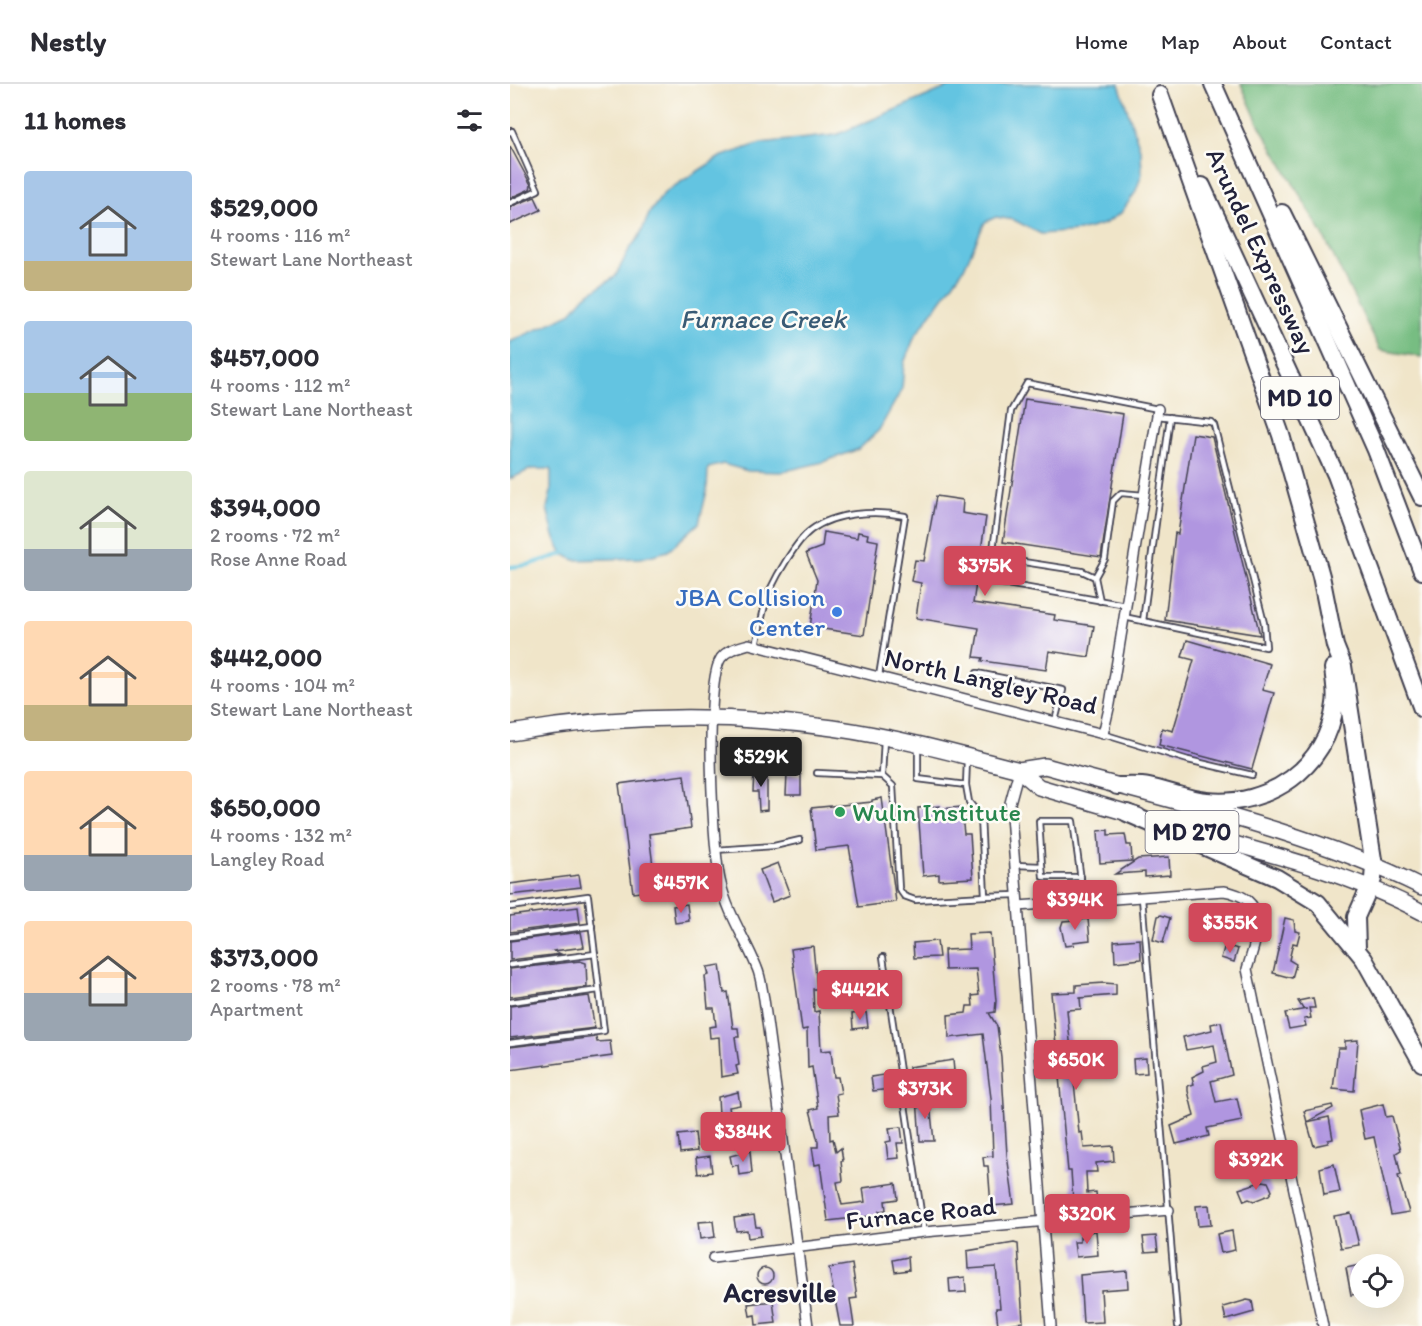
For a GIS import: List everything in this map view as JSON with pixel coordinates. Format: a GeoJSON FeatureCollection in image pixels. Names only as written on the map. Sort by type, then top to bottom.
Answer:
{"type":"FeatureCollection","features":[{"type":"Feature","properties":{"kind":"highway"},"geometry":{"type":"LineString","coordinates":[[1215,84],[1314,275],[1422,497]]}},
{"type":"Feature","properties":{"kind":"highway","name":"Arundel Expressway"},"geometry":{"type":"LineString","coordinates":[[1215,84],[1376,450],[1422,571]]}},
{"type":"Feature","properties":{"kind":"highway"},"geometry":{"type":"LineString","coordinates":[[1158,89],[1281,435],[1321,576],[1335,646],[1343,666],[1374,866],[1369,890],[1362,899],[1356,917],[1357,948]]}},
{"type":"Feature","properties":{"kind":"highway","name":"Arundel Expressway"},"geometry":{"type":"LineString","coordinates":[[1158,89],[1336,475],[1422,709]]}},
{"type":"Feature","properties":{"kind":"highway"},"geometry":{"type":"LineString","coordinates":[[1117,786],[1147,787],[1206,801],[1229,802],[1253,799],[1279,789],[1296,777],[1313,757],[1329,729],[1335,704],[1335,646]]}},
{"type":"Feature","properties":{"kind":"highway"},"geometry":{"type":"LineString","coordinates":[[1126,813],[1294,887],[1318,903],[1357,948],[1422,1063]]}},
{"type":"Feature","properties":{"kind":"main road","name":"MD 270"},"geometry":{"type":"LineString","coordinates":[[510,733],[610,721],[712,719],[809,725],[884,736],[1019,770],[1045,766],[1264,827],[1374,866],[1422,887]]}},
{"type":"Feature","properties":{"kind":"main road","name":"MD 270"},"geometry":{"type":"LineString","coordinates":[[1019,770],[1039,788],[1265,852],[1422,912]]}},
{"type":"Feature","properties":{"kind":"street","name":"North Langley Road"},"geometry":{"type":"LineString","coordinates":[[808,1326],[758,970],[729,910],[721,885],[715,850],[712,719],[716,672],[722,658],[733,648],[749,644],[1103,734],[1157,412]]}},
{"type":"Feature","properties":{"kind":"street"},"geometry":{"type":"LineString","coordinates":[[1019,770],[1010,803],[1051,1326]]}},
{"type":"Feature","properties":{"kind":"street"},"geometry":{"type":"LineString","coordinates":[[1018,906],[1224,891],[1237,893],[1249,902],[1257,913],[1259,922],[1247,969],[1323,1326]]}},
{"type":"Feature","properties":{"kind":"street","name":"Furnace Road"},"geometry":{"type":"LineString","coordinates":[[713,1258],[924,1232],[1169,1210]]}},
{"type":"Feature","properties":{"kind":"lane"},"geometry":{"type":"LineString","coordinates":[[510,203],[538,190],[511,131]]}},
{"type":"Feature","properties":{"kind":"lane"},"geometry":{"type":"LineString","coordinates":[[1124,617],[1266,647],[1264,623],[1214,425],[1170,417],[1157,412],[1027,383],[1011,411],[989,581],[1126,605]]}},
{"type":"Feature","properties":{"kind":"lane"},"geometry":{"type":"LineString","coordinates":[[1143,621],[1170,417]]}},
{"type":"Feature","properties":{"kind":"lane"},"geometry":{"type":"LineString","coordinates":[[1100,601],[1095,577],[1104,559],[1113,501],[1121,493],[1144,495]]}},
{"type":"Feature","properties":{"kind":"lane"},"geometry":{"type":"LineString","coordinates":[[756,646],[769,592],[788,559],[811,530],[851,513],[887,512],[905,516],[879,676]]}},
{"type":"Feature","properties":{"kind":"lane"},"geometry":{"type":"LineString","coordinates":[[991,557],[1082,571],[1095,577]]}},
{"type":"Feature","properties":{"kind":"lane"},"geometry":{"type":"LineString","coordinates":[[977,673],[1063,690],[1055,721]]}},
{"type":"Feature","properties":{"kind":"lane"},"geometry":{"type":"LineString","coordinates":[[1103,734],[1188,760],[1252,775]]}},
{"type":"Feature","properties":{"kind":"lane"},"geometry":{"type":"LineString","coordinates":[[882,776],[884,736]]}},
{"type":"Feature","properties":{"kind":"lane"},"geometry":{"type":"LineString","coordinates":[[918,744],[918,779],[966,785]]}},
{"type":"Feature","properties":{"kind":"lane"},"geometry":{"type":"LineString","coordinates":[[968,756],[966,785],[969,802],[981,817],[985,896]]}},
{"type":"Feature","properties":{"kind":"lane"},"geometry":{"type":"LineString","coordinates":[[817,773],[882,776],[893,786],[899,889],[904,896],[915,900],[1017,895]]}},
{"type":"Feature","properties":{"kind":"lane"},"geometry":{"type":"LineString","coordinates":[[1081,876],[1042,876],[1039,821],[1073,821],[1081,876],[1084,902]]}},
{"type":"Feature","properties":{"kind":"lane"},"geometry":{"type":"LineString","coordinates":[[715,850],[774,846],[800,840]]}},
{"type":"Feature","properties":{"kind":"lane"},"geometry":{"type":"LineString","coordinates":[[1015,865],[1042,866]]}},
{"type":"Feature","properties":{"kind":"lane"},"geometry":{"type":"LineString","coordinates":[[510,907],[588,896],[604,1031],[510,1043]]}},
{"type":"Feature","properties":{"kind":"lane"},"geometry":{"type":"LineString","coordinates":[[1142,898],[1178,1326]]}},
{"type":"Feature","properties":{"kind":"lane"},"geometry":{"type":"LineString","coordinates":[[510,937],[592,927]]}},
{"type":"Feature","properties":{"kind":"lane"},"geometry":{"type":"LineString","coordinates":[[510,965],[595,954]]}},
{"type":"Feature","properties":{"kind":"lane"},"geometry":{"type":"LineString","coordinates":[[883,957],[924,1232]]}},
{"type":"Feature","properties":{"kind":"lane"},"geometry":{"type":"LineString","coordinates":[[510,1002],[599,990]]}},
{"type":"Feature","properties":{"kind":"green space"},"geometry":{"type":"Polygon","coordinates":[[[1241,84],[1422,84],[1422,357],[1380,350],[1322,233],[1258,123],[1241,84]]]}},
{"type":"Feature","properties":{"kind":"water","name":"Furnace Creek"},"geometry":{"type":"Polygon","coordinates":[[[955,84],[1119,84],[1141,152],[1142,174],[1135,193],[1121,213],[1104,224],[1079,231],[1041,234],[1014,220],[996,217],[985,222],[964,268],[915,336],[904,363],[902,389],[879,430],[859,449],[823,462],[781,472],[748,471],[723,464],[708,468],[707,491],[699,523],[668,551],[641,558],[574,560],[563,554],[554,536],[547,508],[551,492],[551,469],[531,469],[510,479],[510,342],[570,314],[585,296],[615,277],[630,248],[639,237],[650,212],[665,192],[720,157],[761,143],[836,135],[955,84]]]}},
{"type":"Feature","properties":{"kind":"building"},"geometry":{"type":"Polygon","coordinates":[[[510,146],[531,185],[530,189],[510,198],[510,146]]]}},
{"type":"Feature","properties":{"kind":"building"},"geometry":{"type":"Polygon","coordinates":[[[535,197],[541,210],[510,224],[510,207],[535,197]]]}},
{"type":"Feature","properties":{"kind":"building"},"geometry":{"type":"Polygon","coordinates":[[[1025,399],[1123,414],[1101,557],[1003,542],[1025,399]]]}},
{"type":"Feature","properties":{"kind":"building"},"geometry":{"type":"Polygon","coordinates":[[[1193,434],[1212,437],[1260,635],[1165,620],[1175,533],[1178,534],[1193,434]]]}},
{"type":"Feature","properties":{"kind":"building"},"geometry":{"type":"Polygon","coordinates":[[[936,496],[963,500],[962,513],[986,517],[973,603],[1055,615],[1054,620],[1094,626],[1089,657],[1049,651],[1046,670],[982,661],[983,658],[974,657],[979,628],[916,618],[921,583],[911,581],[915,560],[924,561],[936,496]]]}},
{"type":"Feature","properties":{"kind":"building"},"geometry":{"type":"Polygon","coordinates":[[[824,532],[857,538],[858,532],[868,534],[867,539],[878,541],[864,635],[810,627],[817,580],[806,553],[822,547],[824,532]]]}},
{"type":"Feature","properties":{"kind":"building"},"geometry":{"type":"Polygon","coordinates":[[[1187,640],[1270,664],[1262,690],[1274,693],[1252,769],[1159,745],[1162,728],[1173,731],[1194,660],[1182,657],[1187,640]]]}},
{"type":"Feature","properties":{"kind":"building"},"geometry":{"type":"Polygon","coordinates":[[[754,770],[766,770],[767,810],[759,811],[758,792],[753,792],[754,770]]]}},
{"type":"Feature","properties":{"kind":"building"},"geometry":{"type":"Polygon","coordinates":[[[787,774],[801,775],[801,795],[786,795],[787,774]]]}},
{"type":"Feature","properties":{"kind":"building"},"geometry":{"type":"Polygon","coordinates":[[[684,775],[691,828],[649,834],[656,890],[633,893],[619,784],[684,775]]]}},
{"type":"Feature","properties":{"kind":"building"},"geometry":{"type":"Polygon","coordinates":[[[882,798],[896,902],[859,907],[849,846],[816,850],[811,808],[872,802],[872,800],[882,798]]]}},
{"type":"Feature","properties":{"kind":"building"},"geometry":{"type":"Polygon","coordinates":[[[940,806],[940,809],[961,807],[964,834],[970,834],[973,878],[939,880],[939,874],[923,876],[918,808],[940,806]]]}},
{"type":"Feature","properties":{"kind":"building"},"geometry":{"type":"Polygon","coordinates":[[[1108,830],[1108,835],[1125,834],[1127,845],[1131,845],[1132,861],[1100,863],[1098,831],[1108,830]]]}},
{"type":"Feature","properties":{"kind":"building"},"geometry":{"type":"Polygon","coordinates":[[[1169,857],[1170,875],[1145,877],[1145,872],[1115,874],[1138,859],[1169,857]]]}},
{"type":"Feature","properties":{"kind":"building"},"geometry":{"type":"Polygon","coordinates":[[[778,863],[790,895],[772,902],[760,870],[778,863]]]}},
{"type":"Feature","properties":{"kind":"building"},"geometry":{"type":"Polygon","coordinates":[[[579,875],[581,887],[510,895],[510,884],[579,875]]]}},
{"type":"Feature","properties":{"kind":"building"},"geometry":{"type":"Polygon","coordinates":[[[687,904],[689,921],[675,923],[673,906],[687,904]]]}},
{"type":"Feature","properties":{"kind":"building"},"geometry":{"type":"Polygon","coordinates":[[[578,907],[580,923],[510,932],[510,916],[578,907]]]}},
{"type":"Feature","properties":{"kind":"building"},"geometry":{"type":"Polygon","coordinates":[[[1158,916],[1170,918],[1163,943],[1153,940],[1158,916]]]}},
{"type":"Feature","properties":{"kind":"building"},"geometry":{"type":"Polygon","coordinates":[[[1285,918],[1294,920],[1295,931],[1300,932],[1297,944],[1293,943],[1289,960],[1296,964],[1292,978],[1273,973],[1285,918]]]}},
{"type":"Feature","properties":{"kind":"building"},"geometry":{"type":"Polygon","coordinates":[[[1088,919],[1090,940],[1073,942],[1074,945],[1065,946],[1061,927],[1063,921],[1088,919]]]}},
{"type":"Feature","properties":{"kind":"building"},"geometry":{"type":"Polygon","coordinates":[[[581,932],[584,947],[554,951],[561,954],[510,960],[510,941],[581,932]]]}},
{"type":"Feature","properties":{"kind":"building"},"geometry":{"type":"Polygon","coordinates":[[[990,933],[996,1001],[995,1012],[989,1013],[997,1026],[1007,1155],[1014,1204],[991,1206],[988,1166],[984,1166],[983,1157],[993,1156],[991,1098],[983,1034],[949,1038],[948,1015],[966,1013],[967,1006],[973,1006],[972,996],[979,995],[976,969],[945,970],[944,950],[969,949],[968,934],[990,933]]]}},
{"type":"Feature","properties":{"kind":"building"},"geometry":{"type":"Polygon","coordinates":[[[1140,939],[1141,959],[1115,962],[1114,941],[1140,939]]]}},
{"type":"Feature","properties":{"kind":"building"},"geometry":{"type":"Polygon","coordinates":[[[937,941],[939,957],[914,958],[913,943],[937,941]]]}},
{"type":"Feature","properties":{"kind":"building"},"geometry":{"type":"Polygon","coordinates":[[[1225,945],[1238,949],[1234,962],[1221,958],[1225,945]]]}},
{"type":"Feature","properties":{"kind":"building"},"geometry":{"type":"Polygon","coordinates":[[[813,946],[817,989],[813,989],[814,1012],[819,1011],[821,1051],[831,1050],[834,1077],[838,1077],[841,1093],[836,1094],[839,1114],[829,1115],[830,1140],[833,1139],[836,1152],[841,1148],[843,1161],[841,1161],[843,1181],[837,1182],[839,1193],[842,1205],[865,1202],[863,1188],[896,1183],[898,1199],[885,1201],[886,1210],[879,1211],[880,1215],[828,1221],[820,1164],[815,1165],[812,1147],[818,1147],[818,1141],[810,1110],[818,1108],[812,1067],[808,1068],[807,1029],[802,1030],[791,949],[813,946]]]}},
{"type":"Feature","properties":{"kind":"building"},"geometry":{"type":"Polygon","coordinates":[[[580,961],[586,963],[587,987],[510,997],[510,969],[580,961]]]}},
{"type":"Feature","properties":{"kind":"building"},"geometry":{"type":"Polygon","coordinates":[[[720,965],[724,993],[728,992],[733,1028],[738,1028],[739,1037],[735,1037],[738,1074],[721,1077],[719,1037],[710,1038],[709,1027],[716,1026],[714,1008],[708,1008],[705,976],[709,975],[707,967],[720,965]]]}},
{"type":"Feature","properties":{"kind":"building"},"geometry":{"type":"Polygon","coordinates":[[[1116,984],[1116,995],[1080,998],[1081,1009],[1067,1010],[1079,1133],[1082,1132],[1084,1148],[1113,1146],[1114,1161],[1096,1163],[1097,1172],[1086,1172],[1087,1193],[1096,1192],[1097,1203],[1087,1204],[1087,1200],[1073,1200],[1071,1171],[1068,1171],[1051,993],[1076,992],[1076,985],[1116,984]]]}},
{"type":"Feature","properties":{"kind":"building"},"geometry":{"type":"Polygon","coordinates":[[[589,996],[595,1028],[510,1038],[510,1006],[589,996]]]}},
{"type":"Feature","properties":{"kind":"building"},"geometry":{"type":"Polygon","coordinates":[[[1313,998],[1315,1008],[1309,1008],[1311,1018],[1304,1019],[1306,1026],[1289,1029],[1285,1013],[1307,1009],[1303,1009],[1298,1001],[1313,998]]]}},
{"type":"Feature","properties":{"kind":"building"},"geometry":{"type":"Polygon","coordinates":[[[866,1012],[868,1027],[853,1029],[852,1014],[866,1012]]]}},
{"type":"Feature","properties":{"kind":"building"},"geometry":{"type":"Polygon","coordinates":[[[1221,1022],[1232,1075],[1211,1081],[1216,1102],[1237,1098],[1242,1121],[1207,1128],[1209,1136],[1176,1144],[1171,1126],[1194,1116],[1188,1091],[1188,1086],[1194,1084],[1192,1077],[1204,1071],[1203,1066],[1217,1062],[1214,1045],[1186,1050],[1183,1037],[1212,1030],[1211,1024],[1221,1022]]]}},
{"type":"Feature","properties":{"kind":"building"},"geometry":{"type":"Polygon","coordinates":[[[596,1037],[597,1042],[610,1041],[612,1056],[510,1070],[510,1047],[596,1037]]]}},
{"type":"Feature","properties":{"kind":"building"},"geometry":{"type":"Polygon","coordinates":[[[1358,1040],[1354,1091],[1333,1089],[1338,1048],[1345,1048],[1345,1041],[1358,1040]]]}},
{"type":"Feature","properties":{"kind":"building"},"geometry":{"type":"Polygon","coordinates":[[[1146,1058],[1147,1073],[1134,1074],[1133,1059],[1146,1058]]]}},
{"type":"Feature","properties":{"kind":"building"},"geometry":{"type":"Polygon","coordinates":[[[953,1060],[954,1071],[929,1073],[929,1077],[915,1079],[914,1075],[909,1075],[909,1067],[953,1060]]]}},
{"type":"Feature","properties":{"kind":"building"},"geometry":{"type":"Polygon","coordinates":[[[890,1074],[892,1089],[873,1091],[871,1077],[890,1074]]]}},
{"type":"Feature","properties":{"kind":"building"},"geometry":{"type":"Polygon","coordinates":[[[738,1092],[740,1105],[729,1107],[733,1130],[720,1132],[718,1097],[738,1092]]]}},
{"type":"Feature","properties":{"kind":"building"},"geometry":{"type":"Polygon","coordinates":[[[926,1097],[930,1104],[934,1141],[920,1141],[917,1098],[926,1097]]]}},
{"type":"Feature","properties":{"kind":"building"},"geometry":{"type":"Polygon","coordinates":[[[1383,1104],[1386,1117],[1392,1116],[1401,1150],[1396,1153],[1401,1175],[1398,1176],[1409,1212],[1391,1215],[1374,1137],[1365,1139],[1359,1110],[1383,1104]]]}},
{"type":"Feature","properties":{"kind":"building"},"geometry":{"type":"Polygon","coordinates":[[[1332,1105],[1333,1108],[1307,1122],[1304,1111],[1332,1105]]]}},
{"type":"Feature","properties":{"kind":"building"},"geometry":{"type":"Polygon","coordinates":[[[1329,1117],[1333,1139],[1328,1140],[1328,1143],[1314,1146],[1307,1122],[1329,1117]]]}},
{"type":"Feature","properties":{"kind":"building"},"geometry":{"type":"Polygon","coordinates":[[[901,1127],[903,1143],[897,1143],[899,1158],[888,1159],[886,1142],[891,1141],[889,1128],[901,1127]]]}},
{"type":"Feature","properties":{"kind":"building"},"geometry":{"type":"Polygon","coordinates":[[[695,1133],[697,1151],[680,1153],[678,1135],[695,1133]]]}},
{"type":"Feature","properties":{"kind":"building"},"geometry":{"type":"Polygon","coordinates":[[[750,1151],[752,1173],[739,1175],[738,1165],[732,1166],[730,1156],[750,1151]]]}},
{"type":"Feature","properties":{"kind":"building"},"geometry":{"type":"Polygon","coordinates":[[[710,1156],[712,1172],[698,1174],[696,1158],[710,1156]]]}},
{"type":"Feature","properties":{"kind":"building"},"geometry":{"type":"Polygon","coordinates":[[[1334,1164],[1340,1192],[1324,1195],[1320,1168],[1334,1164]]]}},
{"type":"Feature","properties":{"kind":"building"},"geometry":{"type":"Polygon","coordinates":[[[1263,1181],[1268,1182],[1272,1191],[1269,1195],[1254,1201],[1249,1199],[1244,1201],[1239,1189],[1263,1181]]]}},
{"type":"Feature","properties":{"kind":"building"},"geometry":{"type":"Polygon","coordinates":[[[1209,1205],[1211,1225],[1198,1226],[1196,1206],[1209,1205]]]}},
{"type":"Feature","properties":{"kind":"building"},"geometry":{"type":"Polygon","coordinates":[[[1351,1213],[1359,1245],[1341,1248],[1334,1216],[1351,1213]]]}},
{"type":"Feature","properties":{"kind":"building"},"geometry":{"type":"Polygon","coordinates":[[[754,1215],[756,1227],[760,1227],[761,1236],[748,1238],[747,1230],[736,1231],[734,1218],[754,1215]]]}},
{"type":"Feature","properties":{"kind":"building"},"geometry":{"type":"Polygon","coordinates":[[[713,1221],[715,1237],[700,1239],[698,1222],[713,1221]]]}},
{"type":"Feature","properties":{"kind":"building"},"geometry":{"type":"Polygon","coordinates":[[[1096,1231],[1098,1255],[1076,1257],[1074,1242],[1080,1242],[1080,1237],[1087,1236],[1087,1232],[1096,1231]]]}},
{"type":"Feature","properties":{"kind":"building"},"geometry":{"type":"Polygon","coordinates":[[[1232,1231],[1235,1250],[1221,1253],[1217,1234],[1232,1231]]]}},
{"type":"Feature","properties":{"kind":"building"},"geometry":{"type":"Polygon","coordinates":[[[1156,1236],[1158,1251],[1145,1252],[1143,1237],[1156,1236]]]}},
{"type":"Feature","properties":{"kind":"building"},"geometry":{"type":"Polygon","coordinates":[[[1018,1244],[1023,1322],[998,1325],[996,1308],[1000,1308],[996,1267],[968,1269],[967,1251],[1018,1244]]]}},
{"type":"Feature","properties":{"kind":"building"},"geometry":{"type":"Polygon","coordinates":[[[908,1257],[909,1270],[895,1272],[893,1260],[908,1257]]]}},
{"type":"Feature","properties":{"kind":"building"},"geometry":{"type":"Polygon","coordinates":[[[852,1264],[857,1298],[850,1299],[854,1326],[840,1326],[829,1268],[852,1264]]]}},
{"type":"Feature","properties":{"kind":"building"},"geometry":{"type":"Polygon","coordinates":[[[1350,1267],[1350,1290],[1346,1268],[1350,1267]]]}},
{"type":"Feature","properties":{"kind":"building"},"geometry":{"type":"Polygon","coordinates":[[[762,1268],[768,1268],[773,1276],[771,1282],[762,1284],[757,1279],[757,1273],[762,1268]]]}},
{"type":"Feature","properties":{"kind":"building"},"geometry":{"type":"Polygon","coordinates":[[[1127,1271],[1128,1288],[1101,1290],[1103,1322],[1083,1323],[1080,1275],[1127,1271]]]}},
{"type":"Feature","properties":{"kind":"building"},"geometry":{"type":"Polygon","coordinates":[[[965,1277],[966,1292],[950,1293],[949,1279],[965,1277]]]}},
{"type":"Feature","properties":{"kind":"building"},"geometry":{"type":"Polygon","coordinates":[[[1247,1300],[1252,1301],[1254,1312],[1226,1320],[1223,1307],[1247,1300]]]}},
{"type":"Feature","properties":{"kind":"building"},"geometry":{"type":"Polygon","coordinates":[[[773,1301],[776,1323],[756,1325],[755,1315],[750,1316],[748,1304],[773,1301]]]}},
{"type":"Feature","properties":{"kind":"waterway"},"geometry":{"type":"LineString","coordinates":[[510,567],[528,565],[563,554]]}},
{"type":"Feature","properties":{"kind":"place","name":"JBA Collision Center"},"geometry":{"type":"Point","coordinates":[837,612]}},
{"type":"Feature","properties":{"kind":"place","name":"Wulin Institute"},"geometry":{"type":"Point","coordinates":[840,812]}},
{"type":"Feature","properties":{"kind":"district","name":"Acresville"},"geometry":{"type":"Point","coordinates":[780,1293]}}]}
